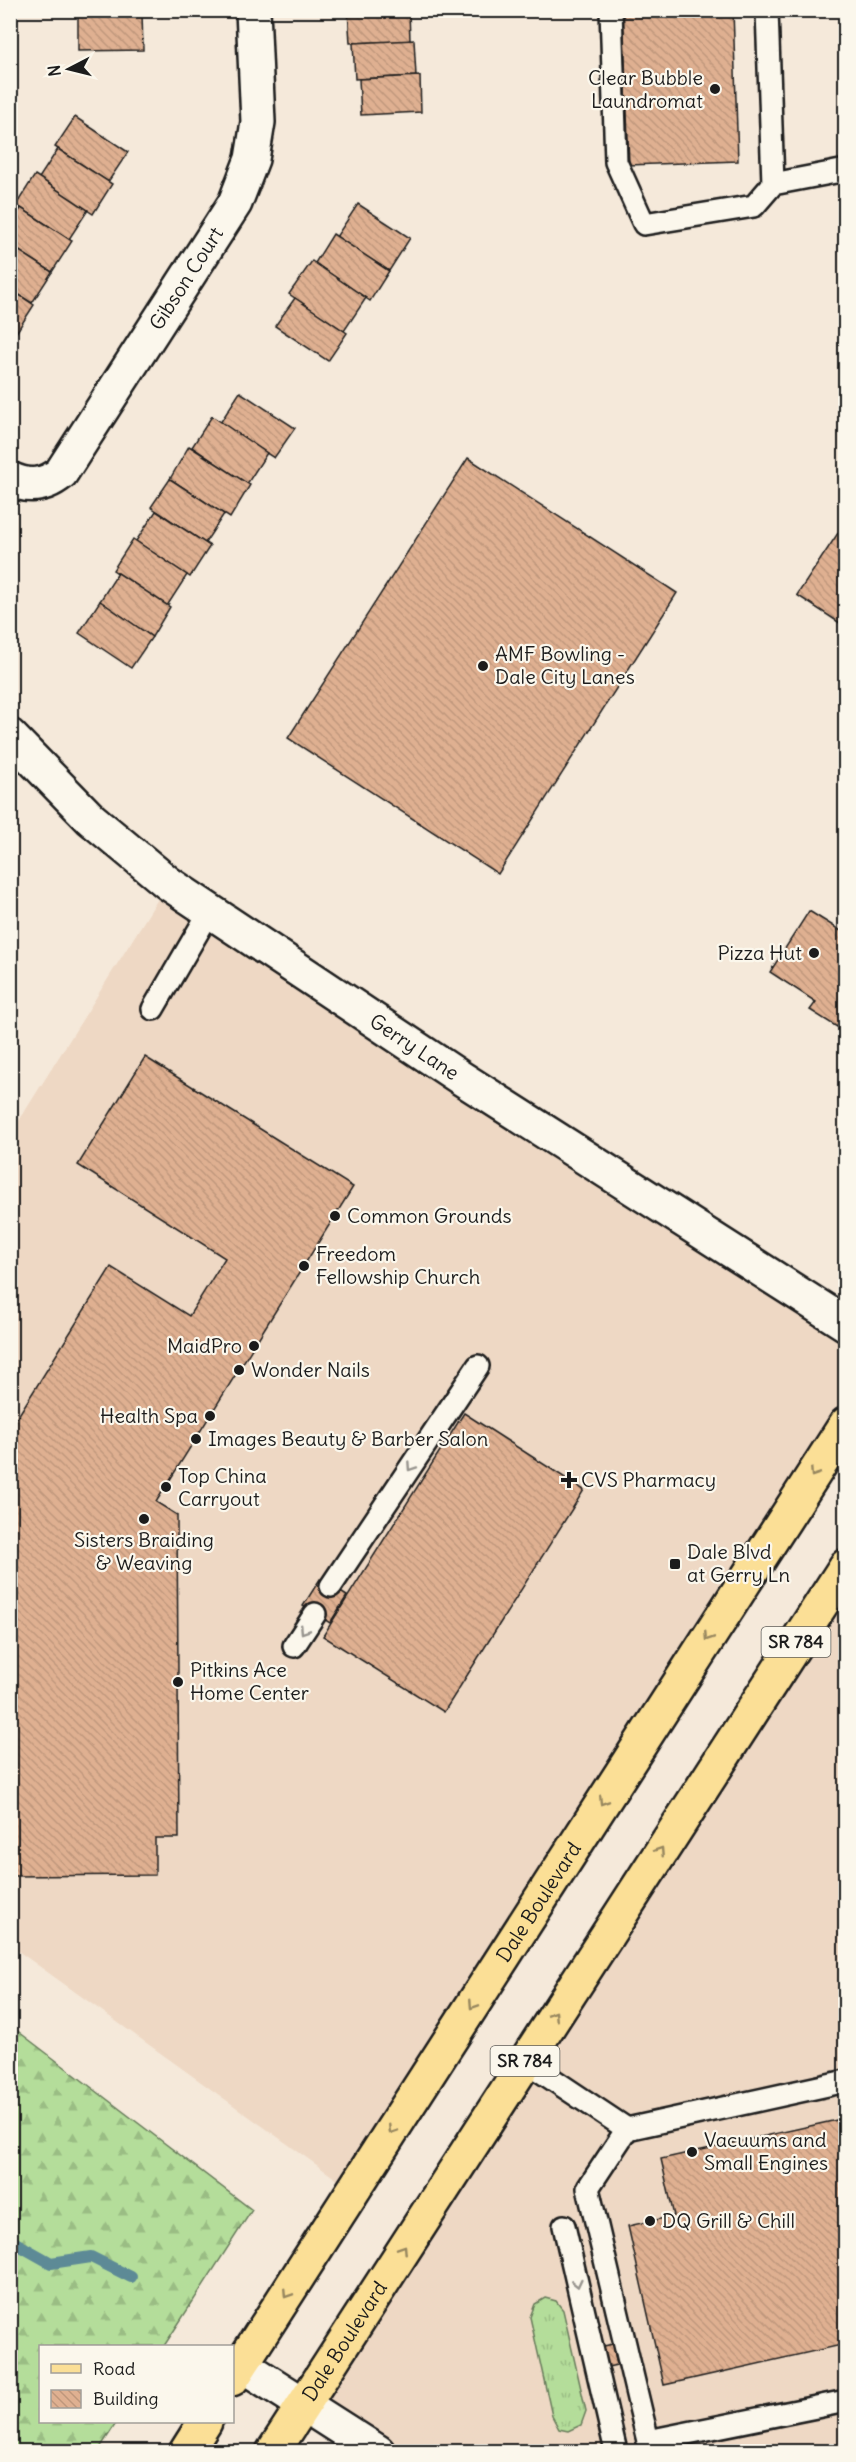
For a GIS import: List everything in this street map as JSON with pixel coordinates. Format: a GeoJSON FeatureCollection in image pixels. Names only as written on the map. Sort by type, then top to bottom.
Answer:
{"type":"FeatureCollection","features":[{"type":"Feature","properties":{"kind":"main road","name":"Dale Boulevard"},"geometry":{"type":"LineString","coordinates":[[237,2372],[846,1424]]}},
{"type":"Feature","properties":{"kind":"main road","name":"Dale Boulevard"},"geometry":{"type":"LineString","coordinates":[[273,2451],[846,1566]]}},
{"type":"Feature","properties":{"kind":"main road"},"geometry":{"type":"LineString","coordinates":[[186,2451],[204,2423]]}},
{"type":"Feature","properties":{"kind":"street","name":"Gibson Court"},"geometry":{"type":"LineString","coordinates":[[10,479],[28,486],[39,485],[51,482],[61,473],[235,202],[252,159],[258,122],[253,10]]}},
{"type":"Feature","properties":{"kind":"street","name":"Gerry Lane"},"geometry":{"type":"LineString","coordinates":[[10,736],[91,819],[168,883],[461,1078],[846,1324]]}},
{"type":"Feature","properties":{"kind":"street"},"geometry":{"type":"LineString","coordinates":[[237,2372],[303,2404],[378,2451]]}},
{"type":"Feature","properties":{"kind":"lane"},"geometry":{"type":"LineString","coordinates":[[611,10],[616,162],[644,224],[754,206],[773,184],[846,170]]}},
{"type":"Feature","properties":{"kind":"lane"},"geometry":{"type":"LineString","coordinates":[[767,10],[773,184]]}},
{"type":"Feature","properties":{"kind":"lane"},"geometry":{"type":"LineString","coordinates":[[153,1009],[210,911]]}},
{"type":"Feature","properties":{"kind":"lane"},"geometry":{"type":"LineString","coordinates":[[332,1586],[478,1366]]}},
{"type":"Feature","properties":{"kind":"lane"},"geometry":{"type":"LineString","coordinates":[[294,1646],[315,1614]]}},
{"type":"Feature","properties":{"kind":"lane"},"geometry":{"type":"LineString","coordinates":[[525,2061],[627,2129]]}},
{"type":"Feature","properties":{"kind":"lane"},"geometry":{"type":"LineString","coordinates":[[846,2081],[627,2129],[588,2188],[648,2441],[846,2400]]}},
{"type":"Feature","properties":{"kind":"lane"},"geometry":{"type":"LineString","coordinates":[[564,2226],[615,2447]]}},
{"type":"Feature","properties":{"kind":"shaded area"},"geometry":{"type":"Polygon","coordinates":[[[168,883],[845,1324],[845,1424],[353,2191],[11,1946],[10,1135],[168,883]]]}},
{"type":"Feature","properties":{"kind":"shaded area"},"geometry":{"type":"Polygon","coordinates":[[[845,1568],[845,2451],[379,2451],[303,2404],[845,1568]]]}},
{"type":"Feature","properties":{"kind":"green space"},"geometry":{"type":"Polygon","coordinates":[[[11,2026],[252,2210],[165,2345],[39,2345],[39,2423],[116,2423],[98,2451],[11,2451],[11,2026]]]}},
{"type":"Feature","properties":{"kind":"green space"},"geometry":{"type":"Polygon","coordinates":[[[545,2298],[556,2301],[563,2310],[586,2411],[581,2425],[568,2431],[559,2429],[552,2416],[530,2317],[535,2304],[545,2298]]]}},
{"type":"Feature","properties":{"kind":"building"},"geometry":{"type":"Polygon","coordinates":[[[71,10],[136,10],[136,13],[71,15],[71,10]]]}},
{"type":"Feature","properties":{"kind":"building"},"geometry":{"type":"Polygon","coordinates":[[[348,10],[409,10],[410,41],[350,43],[348,10]]]}},
{"type":"Feature","properties":{"kind":"building"},"geometry":{"type":"Polygon","coordinates":[[[623,10],[733,10],[738,161],[629,165],[623,10]]]}},
{"type":"Feature","properties":{"kind":"building"},"geometry":{"type":"Polygon","coordinates":[[[142,13],[143,50],[78,51],[78,15],[142,13]]]}},
{"type":"Feature","properties":{"kind":"building"},"geometry":{"type":"Polygon","coordinates":[[[414,40],[416,76],[355,79],[353,43],[414,40]]]}},
{"type":"Feature","properties":{"kind":"building"},"geometry":{"type":"Polygon","coordinates":[[[420,76],[421,112],[361,115],[359,79],[420,76]]]}},
{"type":"Feature","properties":{"kind":"building"},"geometry":{"type":"Polygon","coordinates":[[[75,117],[128,152],[108,182],[55,147],[75,117]]]}},
{"type":"Feature","properties":{"kind":"building"},"geometry":{"type":"Polygon","coordinates":[[[58,149],[112,184],[93,214],[39,178],[58,149]]]}},
{"type":"Feature","properties":{"kind":"building"},"geometry":{"type":"Polygon","coordinates":[[[35,175],[88,210],[69,239],[16,205],[35,175]]]}},
{"type":"Feature","properties":{"kind":"building"},"geometry":{"type":"Polygon","coordinates":[[[358,204],[410,238],[389,271],[336,237],[358,204]]]}},
{"type":"Feature","properties":{"kind":"building"},"geometry":{"type":"Polygon","coordinates":[[[21,208],[72,241],[52,272],[10,245],[10,225],[21,208]]]}},
{"type":"Feature","properties":{"kind":"building"},"geometry":{"type":"Polygon","coordinates":[[[333,234],[389,271],[370,301],[315,263],[333,234]]]}},
{"type":"Feature","properties":{"kind":"building"},"geometry":{"type":"Polygon","coordinates":[[[10,245],[52,272],[32,303],[10,289],[10,245]]]}},
{"type":"Feature","properties":{"kind":"building"},"geometry":{"type":"Polygon","coordinates":[[[312,261],[366,298],[344,331],[289,294],[312,261]]]}},
{"type":"Feature","properties":{"kind":"building"},"geometry":{"type":"Polygon","coordinates":[[[10,289],[34,305],[14,336],[10,334],[10,289]]]}},
{"type":"Feature","properties":{"kind":"building"},"geometry":{"type":"Polygon","coordinates":[[[295,298],[347,333],[328,361],[275,326],[295,298]]]}},
{"type":"Feature","properties":{"kind":"building"},"geometry":{"type":"Polygon","coordinates":[[[240,392],[295,428],[274,458],[220,423],[240,392]]]}},
{"type":"Feature","properties":{"kind":"building"},"geometry":{"type":"Polygon","coordinates":[[[212,416],[267,453],[247,484],[192,447],[212,416]]]}},
{"type":"Feature","properties":{"kind":"building"},"geometry":{"type":"Polygon","coordinates":[[[189,446],[250,485],[230,518],[170,479],[189,446]]]}},
{"type":"Feature","properties":{"kind":"building","name":"AMF Bowling - Dale City Lanes"},"geometry":{"type":"Polygon","coordinates":[[[468,458],[677,593],[498,874],[288,738],[468,458]]]}},
{"type":"Feature","properties":{"kind":"building"},"geometry":{"type":"Polygon","coordinates":[[[170,479],[224,514],[205,543],[151,507],[170,479]]]}},
{"type":"Feature","properties":{"kind":"building"},"geometry":{"type":"Polygon","coordinates":[[[156,511],[210,546],[190,577],[136,541],[156,511]]]}},
{"type":"Feature","properties":{"kind":"building"},"geometry":{"type":"Polygon","coordinates":[[[846,521],[846,627],[797,595],[846,521]]]}},
{"type":"Feature","properties":{"kind":"building"},"geometry":{"type":"Polygon","coordinates":[[[133,539],[187,575],[167,606],[113,570],[133,539]]]}},
{"type":"Feature","properties":{"kind":"building"},"geometry":{"type":"Polygon","coordinates":[[[118,573],[170,607],[152,637],[100,601],[118,573]]]}},
{"type":"Feature","properties":{"kind":"building"},"geometry":{"type":"Polygon","coordinates":[[[100,601],[152,637],[131,668],[79,633],[100,601]]]}},
{"type":"Feature","properties":{"kind":"building","name":"Pizza Hut"},"geometry":{"type":"Polygon","coordinates":[[[809,911],[846,934],[846,1017],[837,1027],[810,1010],[816,1002],[770,972],[809,911]]]}},
{"type":"Feature","properties":{"kind":"building"},"geometry":{"type":"Polygon","coordinates":[[[145,1057],[353,1187],[156,1502],[177,1515],[179,1838],[155,1838],[155,1875],[10,1876],[10,1429],[111,1267],[189,1316],[225,1258],[78,1165],[145,1057]]]}},
{"type":"Feature","properties":{"kind":"building"},"geometry":{"type":"Polygon","coordinates":[[[464,1413],[584,1490],[444,1712],[323,1636],[464,1413]]]}},
{"type":"Feature","properties":{"kind":"building"},"geometry":{"type":"Polygon","coordinates":[[[320,1579],[347,1596],[330,1623],[303,1606],[320,1579]]]}},
{"type":"Feature","properties":{"kind":"building"},"geometry":{"type":"Polygon","coordinates":[[[846,2118],[846,2344],[664,2385],[628,2226],[674,2216],[661,2159],[846,2118]]]}},
{"type":"Feature","properties":{"kind":"building"},"geometry":{"type":"Polygon","coordinates":[[[613,2344],[617,2365],[599,2369],[595,2348],[613,2344]]]}},
{"type":"Feature","properties":{"kind":"waterway"},"geometry":{"type":"LineString","coordinates":[[10,2240],[51,2263],[91,2257],[131,2277]]}},
{"type":"Feature","properties":{"kind":"place","name":"Clear Bubble Laundromat"},"geometry":{"type":"Point","coordinates":[715,89]}},
{"type":"Feature","properties":{"kind":"place","name":"AMF Bowling - Dale City Lanes"},"geometry":{"type":"Point","coordinates":[483,666]}},
{"type":"Feature","properties":{"kind":"place","name":"Pizza Hut"},"geometry":{"type":"Point","coordinates":[814,953]}},
{"type":"Feature","properties":{"kind":"place","name":"Common Grounds"},"geometry":{"type":"Point","coordinates":[335,1216]}},
{"type":"Feature","properties":{"kind":"place","name":"Freedom Fellowship Church"},"geometry":{"type":"Point","coordinates":[304,1266]}},
{"type":"Feature","properties":{"kind":"place","name":"MaidPro"},"geometry":{"type":"Point","coordinates":[254,1346]}},
{"type":"Feature","properties":{"kind":"place","name":"Wonder Nails"},"geometry":{"type":"Point","coordinates":[239,1370]}},
{"type":"Feature","properties":{"kind":"place","name":"Health Spa"},"geometry":{"type":"Point","coordinates":[210,1416]}},
{"type":"Feature","properties":{"kind":"place","name":"Images Beauty & Barber Salon"},"geometry":{"type":"Point","coordinates":[196,1439]}},
{"type":"Feature","properties":{"kind":"place","name":"CVS Pharmacy"},"geometry":{"type":"Point","coordinates":[569,1480]}},
{"type":"Feature","properties":{"kind":"place","name":"Top China Carryout"},"geometry":{"type":"Point","coordinates":[166,1487]}},
{"type":"Feature","properties":{"kind":"place","name":"Sisters Braiding & Weaving"},"geometry":{"type":"Point","coordinates":[144,1519]}},
{"type":"Feature","properties":{"kind":"place","name":"Dale Blvd at Gerry Ln"},"geometry":{"type":"Point","coordinates":[675,1564]}},
{"type":"Feature","properties":{"kind":"place","name":"Pitkins Ace Home Center"},"geometry":{"type":"Point","coordinates":[178,1682]}},
{"type":"Feature","properties":{"kind":"place","name":"Vacuums and Small Engines"},"geometry":{"type":"Point","coordinates":[692,2152]}},
{"type":"Feature","properties":{"kind":"place","name":"DQ Grill & Chill"},"geometry":{"type":"Point","coordinates":[650,2221]}}]}
